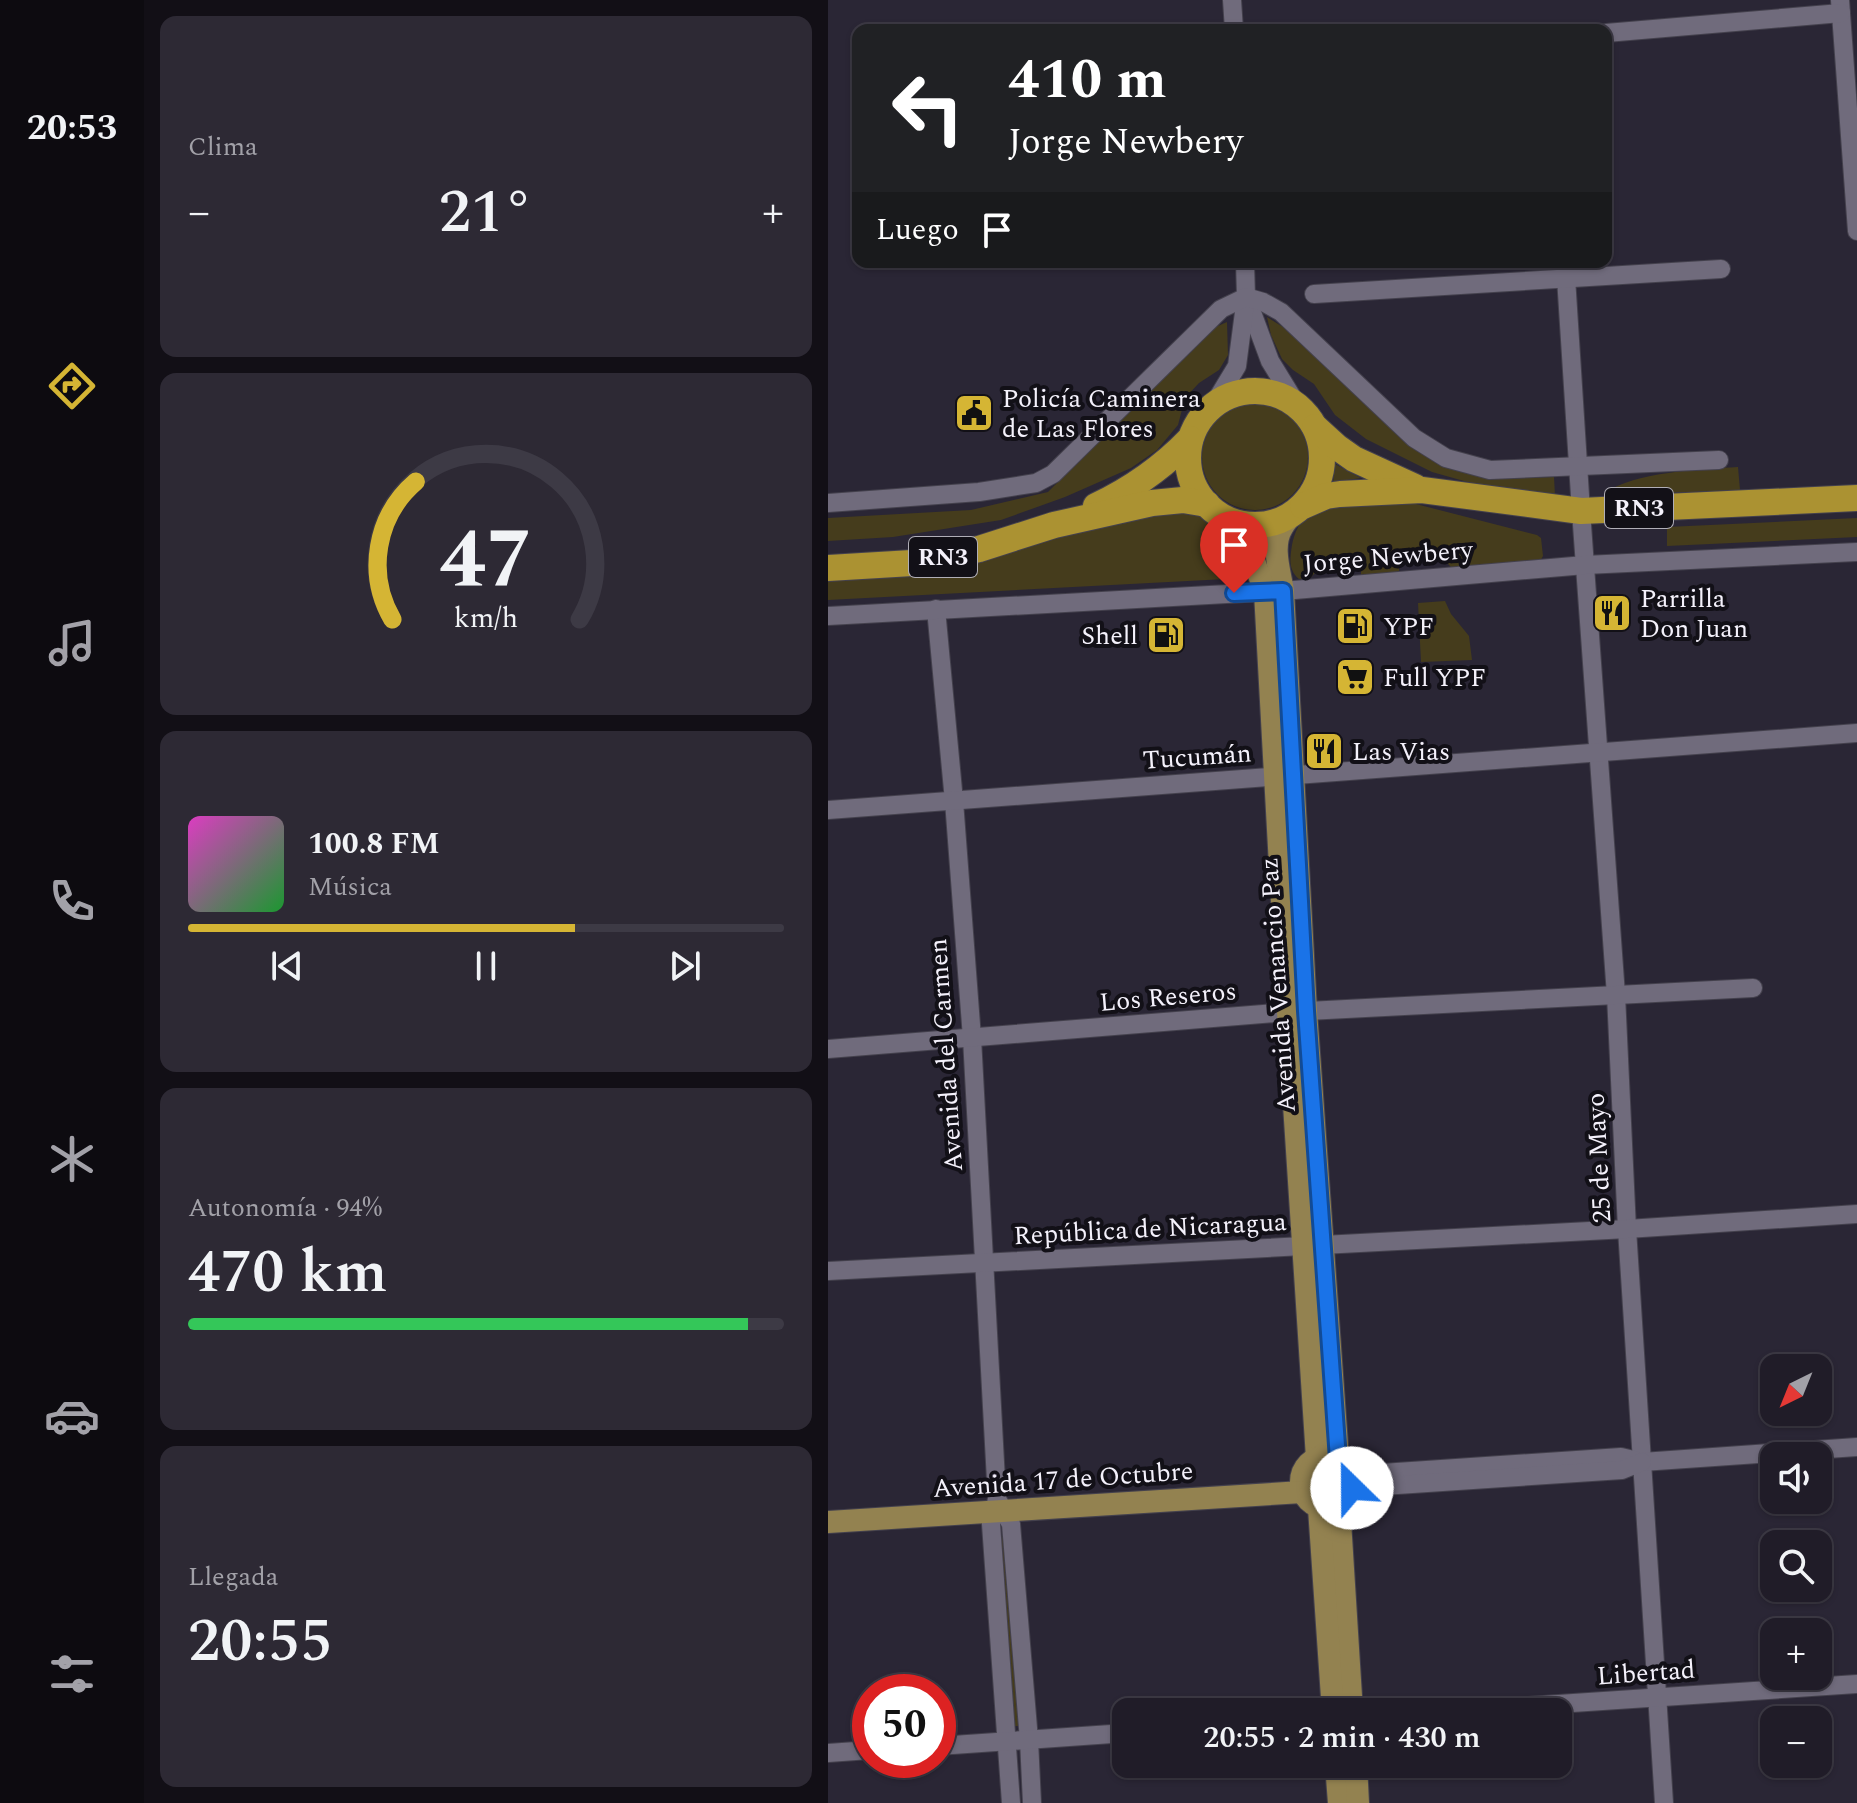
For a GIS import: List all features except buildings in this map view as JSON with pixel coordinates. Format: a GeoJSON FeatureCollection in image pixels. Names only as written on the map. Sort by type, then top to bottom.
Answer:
{"type":"FeatureCollection","features":[{"type":"Feature","properties":{"kind":"highway","name":"RN3"},"geometry":{"type":"LineString","coordinates":[[1054,525],[1120,495],[1155,472],[1190,439],[1199,419],[1214,404],[1230,395],[1247,391],[1265,391],[1282,396],[1297,405],[1315,427],[1322,448],[1322,469],[1315,489],[1298,509]]}},
{"type":"Feature","properties":{"kind":"highway","name":"RN3"},"geometry":{"type":"LineString","coordinates":[[1315,427],[1354,459],[1422,490]]}},
{"type":"Feature","properties":{"kind":"highway"},"geometry":{"type":"LineString","coordinates":[[1190,439],[1189,474],[1207,504]]}},
{"type":"Feature","properties":{"kind":"highway","name":"RN3"},"geometry":{"type":"LineString","coordinates":[[828,568],[912,563],[944,557],[1054,525],[1152,503],[1183,500],[1207,504],[1222,517],[1255,525],[1282,520],[1326,496],[1422,490],[1581,511],[1857,498]]}},
{"type":"Feature","properties":{"kind":"main road","name":"Avenida Venancio Paz"},"geometry":{"type":"LineString","coordinates":[[1298,509],[1281,528],[1274,591],[1313,1246],[1336,1482],[1351,1698]]}},
{"type":"Feature","properties":{"kind":"main road","name":"Avenida Venancio Paz"},"geometry":{"type":"LineString","coordinates":[[1241,524],[1274,591]]}},
{"type":"Feature","properties":{"kind":"main road"},"geometry":{"type":"LineString","coordinates":[[1306,1466],[1336,1482],[1309,1502],[1302,1485],[1306,1466]]}},
{"type":"Feature","properties":{"kind":"main road","name":"Avenida Venancio Paz"},"geometry":{"type":"LineString","coordinates":[[1333,1698],[1336,1482]]}},
{"type":"Feature","properties":{"kind":"main road","name":"Avenida 17 de Octubre"},"geometry":{"type":"LineString","coordinates":[[828,1522],[1302,1485]]}},
{"type":"Feature","properties":{"kind":"main road","name":"Avenida 17 de Octubre"},"geometry":{"type":"LineString","coordinates":[[828,1509],[998,1507]]}},
{"type":"Feature","properties":{"kind":"main road"},"geometry":{"type":"LineString","coordinates":[[1337,1778],[1339,1803]]}},
{"type":"Feature","properties":{"kind":"main road"},"geometry":{"type":"LineString","coordinates":[[1357,1778],[1358,1803]]}},
{"type":"Feature","properties":{"kind":"street"},"geometry":{"type":"LineString","coordinates":[[1232,0],[1234,24]]}},
{"type":"Feature","properties":{"kind":"street"},"geometry":{"type":"LineString","coordinates":[[1612,32],[1841,7],[1857,231]]}},
{"type":"Feature","properties":{"kind":"street"},"geometry":{"type":"LineString","coordinates":[[1214,404],[1237,366],[1246,297],[1245,268]]}},
{"type":"Feature","properties":{"kind":"street"},"geometry":{"type":"LineString","coordinates":[[1314,294],[1566,271],[1721,269]]}},
{"type":"Feature","properties":{"kind":"street","name":"25 de Mayo"},"geometry":{"type":"LineString","coordinates":[[1566,271],[1616,995],[1627,1229],[1664,1803]]}},
{"type":"Feature","properties":{"kind":"street"},"geometry":{"type":"LineString","coordinates":[[1246,297],[1270,361],[1297,405]]}},
{"type":"Feature","properties":{"kind":"street"},"geometry":{"type":"LineString","coordinates":[[828,503],[979,492],[1036,483],[1053,474],[1221,309],[1246,297],[1281,312],[1414,438],[1446,458],[1490,470],[1719,460]]}},
{"type":"Feature","properties":{"kind":"street","name":"Jorge Newbery"},"geometry":{"type":"LineString","coordinates":[[828,616],[1274,591],[1585,565],[1857,552]]}},
{"type":"Feature","properties":{"kind":"street","name":"Avenida del Carmen"},"geometry":{"type":"LineString","coordinates":[[936,609],[972,1038],[998,1507],[991,1524],[1011,1803]]}},
{"type":"Feature","properties":{"kind":"street","name":"Tucumán"},"geometry":{"type":"LineString","coordinates":[[828,810],[1857,733]]}},
{"type":"Feature","properties":{"kind":"street","name":"Los Reseros"},"geometry":{"type":"LineString","coordinates":[[828,1049],[1297,1012],[1753,988]]}},
{"type":"Feature","properties":{"kind":"street","name":"República de Nicaragua"},"geometry":{"type":"LineString","coordinates":[[828,1271],[1857,1214]]}},
{"type":"Feature","properties":{"kind":"street"},"geometry":{"type":"LineString","coordinates":[[1336,1482],[1622,1470],[1642,1462],[1857,1447]]}},
{"type":"Feature","properties":{"kind":"street","name":"Avenida del Carmen"},"geometry":{"type":"LineString","coordinates":[[998,1507],[1011,1524],[1032,1803]]}},
{"type":"Feature","properties":{"kind":"street","name":"Libertad"},"geometry":{"type":"LineString","coordinates":[[1572,1703],[1857,1684]]}},
{"type":"Feature","properties":{"kind":"street"},"geometry":{"type":"LineString","coordinates":[[956,1745],[1112,1734]]}},
{"type":"Feature","properties":{"kind":"street"},"geometry":{"type":"LineString","coordinates":[[828,1753],[852,1751]]}},
{"type":"Feature","properties":{"kind":"shaded area"},"geometry":{"type":"Polygon","coordinates":[[[1267,317],[1283,327],[1409,443],[1444,466],[1494,479],[1554,477],[1555,496],[1503,492],[1432,472],[1366,439],[1335,415],[1314,384],[1282,359],[1267,317]]]}},
{"type":"Feature","properties":{"kind":"shaded area"},"geometry":{"type":"Polygon","coordinates":[[[1227,322],[1228,355],[1219,370],[1199,383],[1185,398],[1178,425],[1157,450],[1131,468],[1065,497],[1001,520],[893,537],[828,541],[828,518],[971,510],[1048,492],[1211,329],[1227,322]]]}},
{"type":"Feature","properties":{"kind":"shaded area"},"geometry":{"type":"Polygon","coordinates":[[[1255,404],[1275,408],[1293,419],[1304,437],[1308,457],[1304,477],[1293,495],[1275,506],[1255,510],[1235,506],[1217,495],[1206,477],[1202,457],[1206,437],[1217,419],[1235,408],[1255,404]]]}},
{"type":"Feature","properties":{"kind":"shaded area"},"geometry":{"type":"Polygon","coordinates":[[[1335,464],[1361,478],[1333,482],[1335,464]]]}},
{"type":"Feature","properties":{"kind":"shaded area"},"geometry":{"type":"Polygon","coordinates":[[[1738,467],[1740,490],[1604,493],[1650,476],[1738,467]]]}},
{"type":"Feature","properties":{"kind":"shaded area"},"geometry":{"type":"Polygon","coordinates":[[[1408,502],[1537,535],[1541,538],[1543,556],[1539,563],[1454,570],[1448,564],[1447,552],[1399,555],[1399,573],[1361,576],[1361,559],[1316,562],[1317,571],[1310,578],[1299,579],[1293,572],[1290,559],[1294,536],[1300,523],[1310,513],[1343,504],[1408,502]]]}},
{"type":"Feature","properties":{"kind":"shaded area"},"geometry":{"type":"Polygon","coordinates":[[[1164,508],[1208,516],[1222,526],[1240,543],[1245,578],[828,600],[828,576],[1164,508]]]}},
{"type":"Feature","properties":{"kind":"shaded area"},"geometry":{"type":"Polygon","coordinates":[[[1857,518],[1857,537],[1667,546],[1667,527],[1857,518]]]}},
{"type":"Feature","properties":{"kind":"shaded area"},"geometry":{"type":"Polygon","coordinates":[[[1445,601],[1451,614],[1469,636],[1472,660],[1421,662],[1418,603],[1445,601]]]}},
{"type":"Feature","properties":{"kind":"shaded area"},"geometry":{"type":"Polygon","coordinates":[[[1326,1471],[1337,1482],[1326,1493],[1315,1482],[1326,1471]]]}},
{"type":"Feature","properties":{"kind":"shaded area"},"geometry":{"type":"Polygon","coordinates":[[[1001,1536],[1009,1536],[1020,1726],[1012,1726],[1001,1536]]]}},
{"type":"Feature","properties":{"kind":"place","name":"Policía Caminera de Las Flores"},"geometry":{"type":"Point","coordinates":[974,413]}},
{"type":"Feature","properties":{"kind":"place","name":"Parrilla Don Juan"},"geometry":{"type":"Point","coordinates":[1612,613]}},
{"type":"Feature","properties":{"kind":"place","name":"YPF"},"geometry":{"type":"Point","coordinates":[1355,626]}},
{"type":"Feature","properties":{"kind":"place","name":"Shell"},"geometry":{"type":"Point","coordinates":[1166,635]}},
{"type":"Feature","properties":{"kind":"place","name":"Full YPF"},"geometry":{"type":"Point","coordinates":[1355,677]}},
{"type":"Feature","properties":{"kind":"place","name":"Las Vias"},"geometry":{"type":"Point","coordinates":[1324,751]}},
{"type":"Feature","properties":{"kind":"route"},"geometry":{"type":"LineString","coordinates":[[1234,593],[1283,591],[1306,1011],[1338,1459],[1350,1470],[1352,1488]]}}]}
